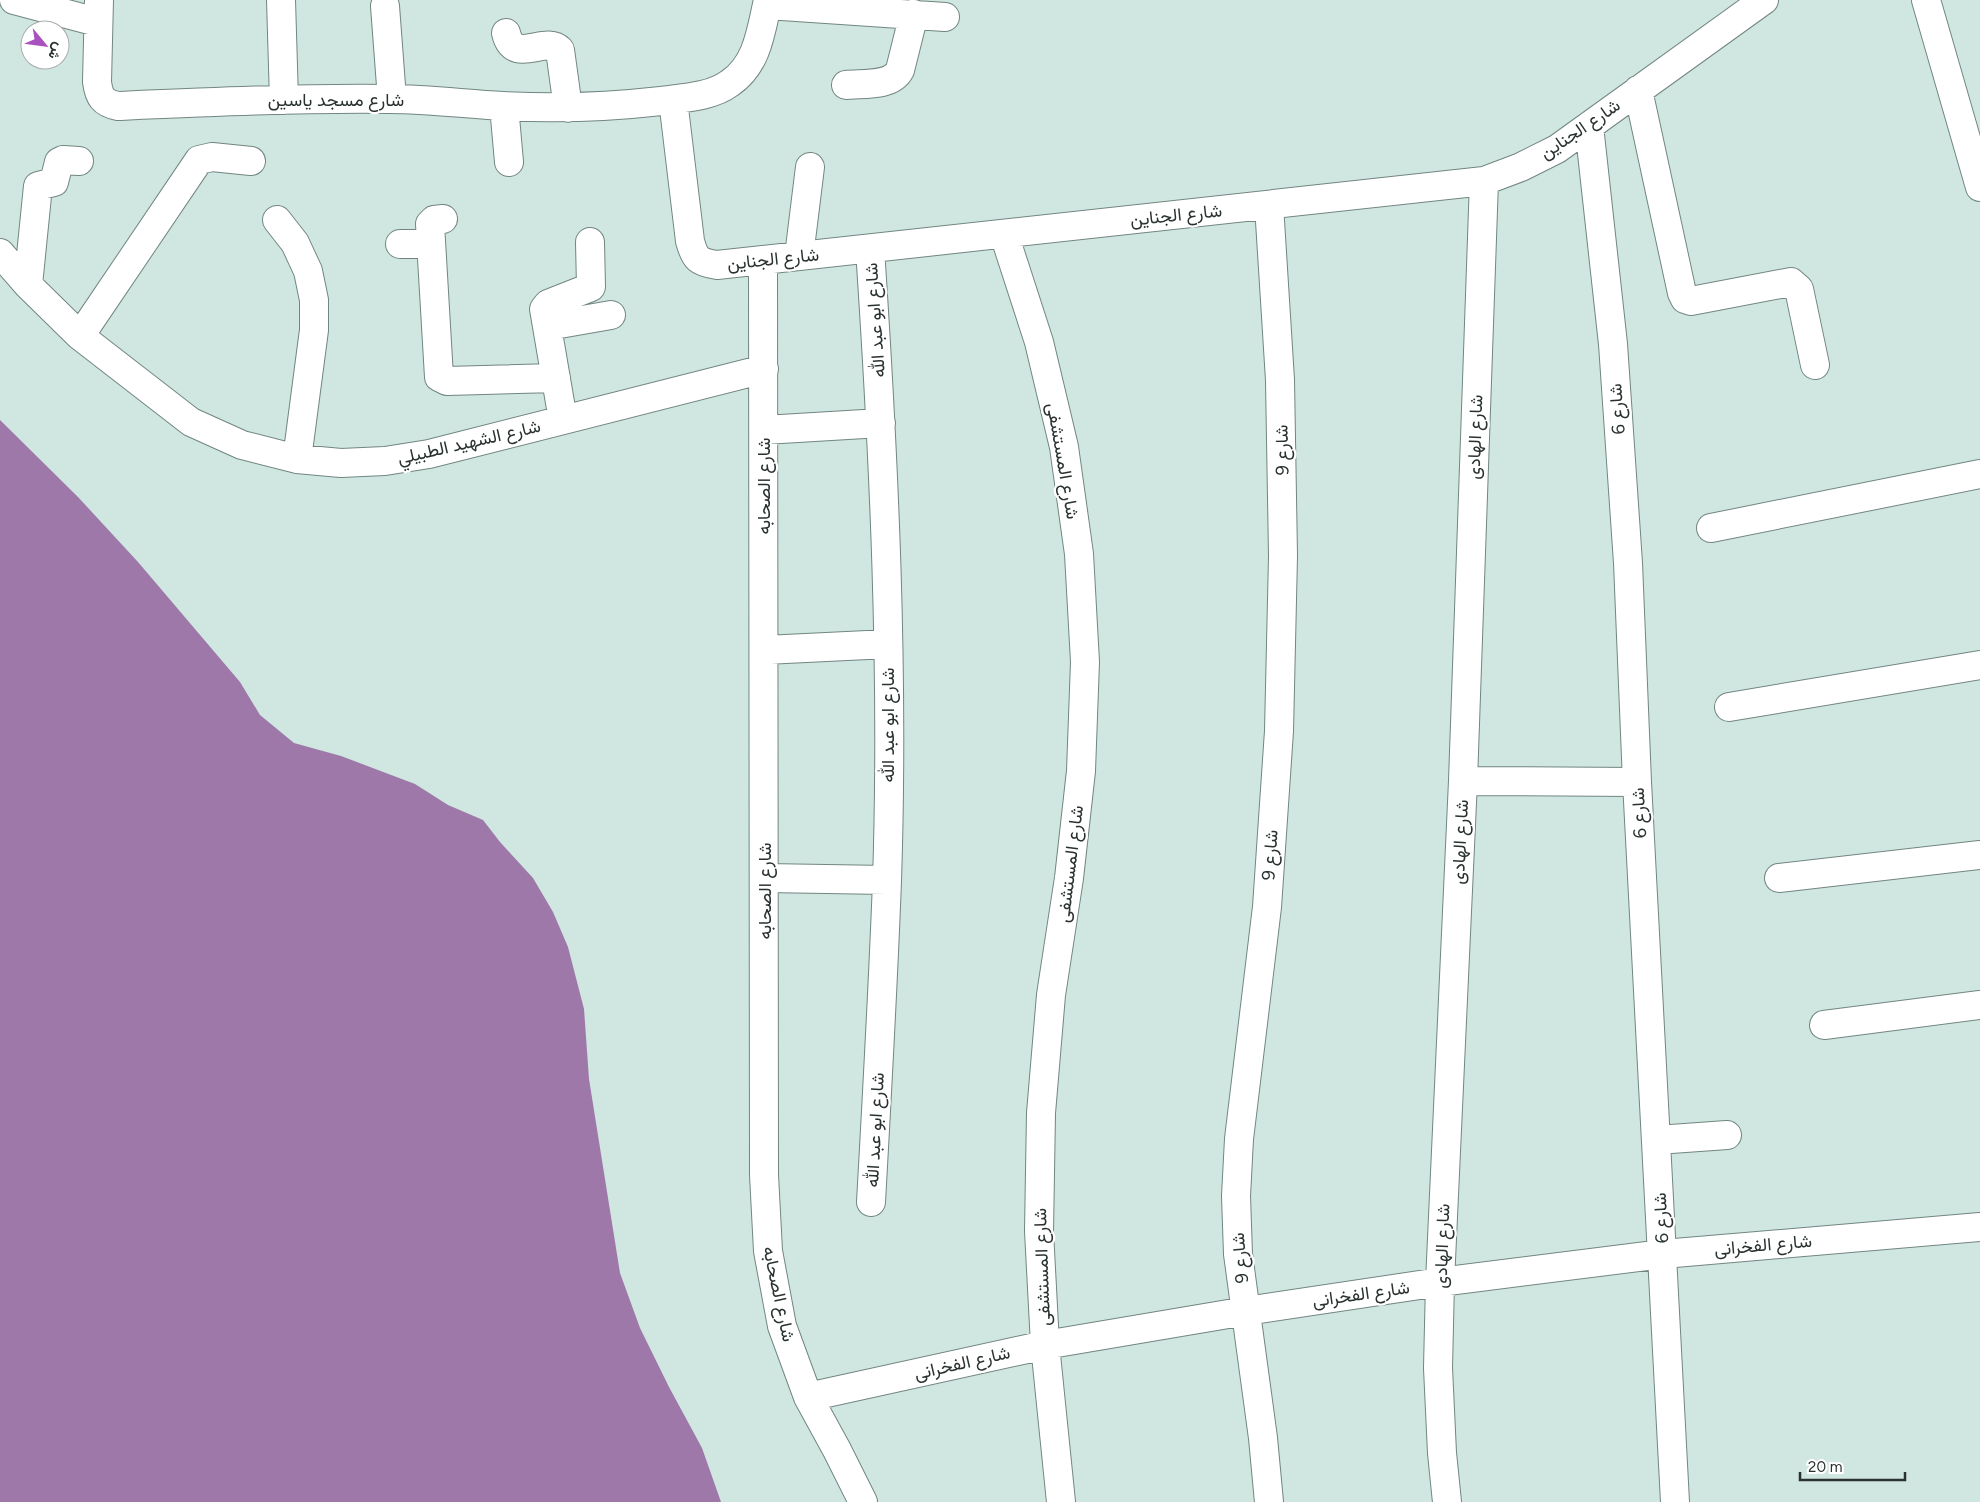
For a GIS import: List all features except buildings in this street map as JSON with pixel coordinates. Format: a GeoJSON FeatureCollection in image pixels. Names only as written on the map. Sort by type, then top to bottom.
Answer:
{"type":"FeatureCollection","features":[{"type":"Feature","properties":{"kind":"street"},"geometry":{"type":"LineString","coordinates":[[14,0],[98,11]]}},
{"type":"Feature","properties":{"kind":"street"},"geometry":{"type":"LineString","coordinates":[[281,0],[284,100]]}},
{"type":"Feature","properties":{"kind":"street","name":"شارع الجناين"},"geometry":{"type":"LineString","coordinates":[[673,100],[690,241],[694,254],[703,263],[717,265],[1484,181],[1521,167],[1557,149],[1764,0]]}},
{"type":"Feature","properties":{"kind":"street"},"geometry":{"type":"LineString","coordinates":[[1926,0],[1980,187]]}},
{"type":"Feature","properties":{"kind":"street"},"geometry":{"type":"LineString","coordinates":[[768,2],[944,16]]}},
{"type":"Feature","properties":{"kind":"street","name":"شارع مسجد ياسين"},"geometry":{"type":"LineString","coordinates":[[98,11],[98,95],[107,104],[118,106],[284,100],[392,99],[568,108],[673,100],[707,94],[730,84],[748,66],[759,43],[768,2]]}},
{"type":"Feature","properties":{"kind":"street"},"geometry":{"type":"LineString","coordinates":[[385,6],[392,99]]}},
{"type":"Feature","properties":{"kind":"street"},"geometry":{"type":"LineString","coordinates":[[846,84],[885,81],[897,76],[914,14]]}},
{"type":"Feature","properties":{"kind":"street"},"geometry":{"type":"LineString","coordinates":[[506,33],[508,41],[514,47],[522,49],[553,46],[560,50],[568,108]]}},
{"type":"Feature","properties":{"kind":"street"},"geometry":{"type":"LineString","coordinates":[[1638,90],[1682,293],[1685,299],[1691,302],[1792,282],[1799,289],[1815,365]]}},
{"type":"Feature","properties":{"kind":"street"},"geometry":{"type":"LineString","coordinates":[[504,106],[509,162]]}},
{"type":"Feature","properties":{"kind":"street","name":"شارع 6"},"geometry":{"type":"LineString","coordinates":[[1589,126],[1614,364],[1628,563],[1637,782],[1675,1502]]}},
{"type":"Feature","properties":{"kind":"street"},"geometry":{"type":"LineString","coordinates":[[80,336],[199,160],[212,157],[252,161]]}},
{"type":"Feature","properties":{"kind":"street"},"geometry":{"type":"LineString","coordinates":[[28,285],[38,186],[54,182],[59,162],[63,160],[79,161]]}},
{"type":"Feature","properties":{"kind":"street"},"geometry":{"type":"LineString","coordinates":[[799,256],[810,167]]}},
{"type":"Feature","properties":{"kind":"street","name":"شارع الهادى"},"geometry":{"type":"LineString","coordinates":[[1447,1502],[1442,1453],[1438,1368],[1440,1282],[1463,781],[1484,181]]}},
{"type":"Feature","properties":{"kind":"street","name":"شارع 9"},"geometry":{"type":"LineString","coordinates":[[1269,205],[1280,380],[1284,556],[1279,732],[1267,907],[1239,1139],[1236,1196],[1238,1254],[1263,1438],[1269,1502]]}},
{"type":"Feature","properties":{"kind":"street"},"geometry":{"type":"LineString","coordinates":[[430,218],[434,220],[416,244],[439,377],[447,381],[556,378]]}},
{"type":"Feature","properties":{"kind":"street"},"geometry":{"type":"LineString","coordinates":[[277,220],[298,250],[308,271],[314,300],[314,330],[297,459]]}},
{"type":"Feature","properties":{"kind":"street","name":"شارع المستشفى"},"geometry":{"type":"LineString","coordinates":[[1004,234],[1039,342],[1064,447],[1079,554],[1085,662],[1081,770],[1070,878],[1051,995],[1041,1112],[1039,1231],[1045,1345],[1061,1502]]}},
{"type":"Feature","properties":{"kind":"street"},"geometry":{"type":"LineString","coordinates":[[563,420],[544,309],[546,305],[590,289],[592,286],[590,242]]}},
{"type":"Feature","properties":{"kind":"street","name":"شارع ابو عبد الله"},"geometry":{"type":"LineString","coordinates":[[870,249],[881,423],[888,644],[887,880],[872,1202]]}},
{"type":"Feature","properties":{"kind":"street","name":"شارع الشهيد الطبيلي"},"geometry":{"type":"LineString","coordinates":[[0,252],[28,285],[80,336],[191,422],[242,445],[297,459],[341,463],[385,461],[429,454],[764,369]]}},
{"type":"Feature","properties":{"kind":"street","name":"شارع الصحابه"},"geometry":{"type":"LineString","coordinates":[[763,260],[764,1174],[768,1251],[782,1326],[808,1397],[837,1450],[862,1502]]}},
{"type":"Feature","properties":{"kind":"street"},"geometry":{"type":"LineString","coordinates":[[548,326],[611,315]]}},
{"type":"Feature","properties":{"kind":"street"},"geometry":{"type":"LineString","coordinates":[[764,430],[881,423]]}},
{"type":"Feature","properties":{"kind":"street"},"geometry":{"type":"LineString","coordinates":[[1711,528],[1980,474]]}},
{"type":"Feature","properties":{"kind":"street"},"geometry":{"type":"LineString","coordinates":[[764,650],[888,644]]}},
{"type":"Feature","properties":{"kind":"street"},"geometry":{"type":"LineString","coordinates":[[1729,707],[1980,665]]}},
{"type":"Feature","properties":{"kind":"street"},"geometry":{"type":"LineString","coordinates":[[1463,781],[1637,782]]}},
{"type":"Feature","properties":{"kind":"street"},"geometry":{"type":"LineString","coordinates":[[1779,878],[1980,855]]}},
{"type":"Feature","properties":{"kind":"street"},"geometry":{"type":"LineString","coordinates":[[765,878],[887,880]]}},
{"type":"Feature","properties":{"kind":"street"},"geometry":{"type":"LineString","coordinates":[[1824,1025],[1980,1005]]}},
{"type":"Feature","properties":{"kind":"street"},"geometry":{"type":"LineString","coordinates":[[1657,1140],[1727,1135]]}},
{"type":"Feature","properties":{"kind":"street","name":"شارع الفخرانى"},"geometry":{"type":"LineString","coordinates":[[808,1397],[1045,1345],[1246,1311],[1440,1282],[1663,1254],[1980,1227]]}},
{"type":"Feature","properties":{"kind":"shaded area"},"geometry":{"type":"Polygon","coordinates":[[[0,420],[78,497],[138,562],[240,682],[260,715],[294,743],[341,756],[415,784],[448,805],[483,820],[533,878],[553,912],[568,947],[584,1009],[589,1079],[620,1273],[640,1328],[702,1448],[721,1502],[0,1502],[0,420]]]}}]}
